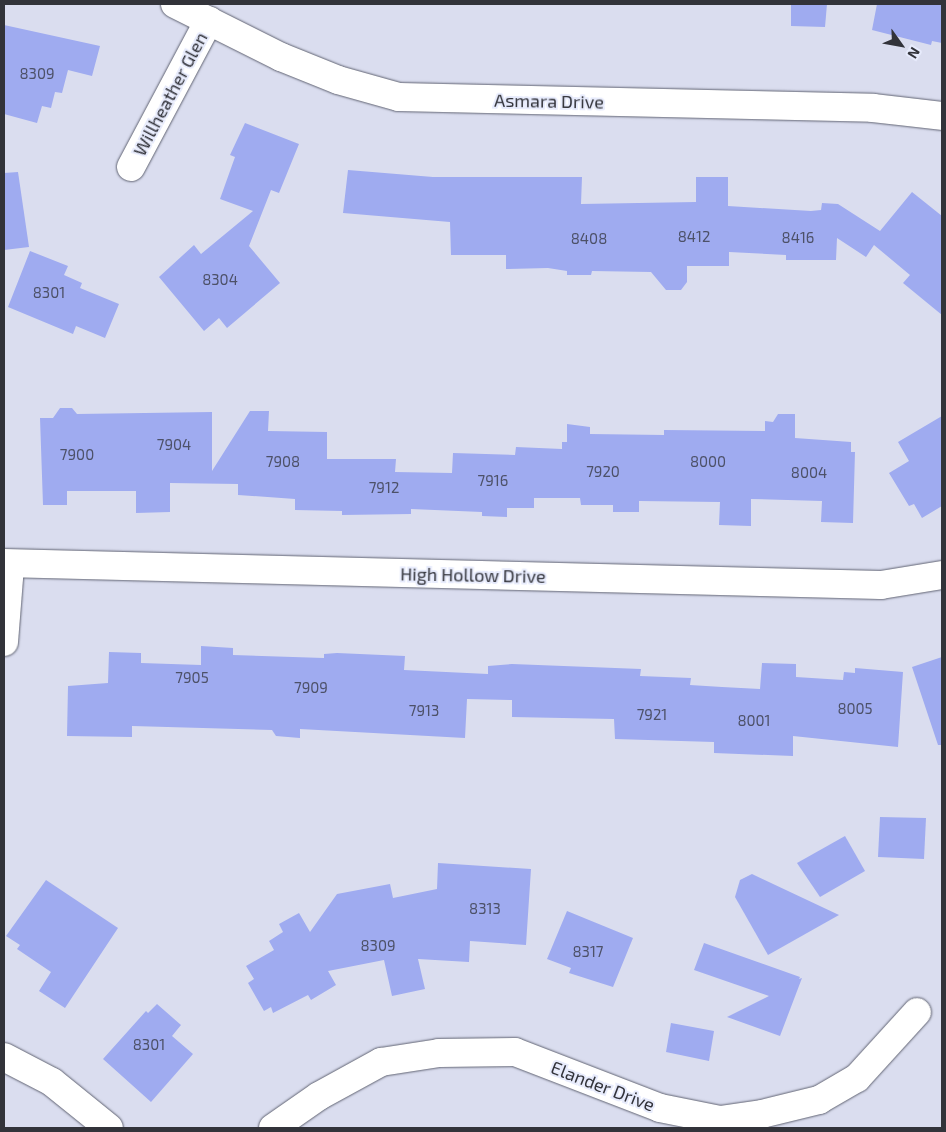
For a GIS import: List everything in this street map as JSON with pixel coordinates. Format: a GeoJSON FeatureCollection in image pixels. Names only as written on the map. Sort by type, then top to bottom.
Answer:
{"type":"FeatureCollection","features":[{"type":"Feature","properties":{"kind":"street","name":"Asmara Drive"},"geometry":{"type":"LineString","coordinates":[[175,4],[281,57],[338,80],[399,97],[873,108],[942,116]]}},
{"type":"Feature","properties":{"kind":"street","name":"Willheather Glen"},"geometry":{"type":"LineString","coordinates":[[132,167],[209,20]]}},
{"type":"Feature","properties":{"kind":"street","name":"High Hollow Drive"},"geometry":{"type":"LineString","coordinates":[[7,564],[881,584],[942,575]]}},
{"type":"Feature","properties":{"kind":"street"},"geometry":{"type":"LineString","coordinates":[[4,642],[7,564]]}},
{"type":"Feature","properties":{"kind":"street","name":"Elander Drive"},"geometry":{"type":"LineString","coordinates":[[273,1128],[320,1096],[381,1062],[438,1053],[515,1052],[660,1108],[720,1120],[762,1114],[819,1100],[857,1078],[917,1012]]}},
{"type":"Feature","properties":{"kind":"street"},"geometry":{"type":"LineString","coordinates":[[4,1057],[52,1082],[109,1128]]}},
{"type":"Feature","properties":{"kind":"building"},"geometry":{"type":"Polygon","coordinates":[[[791,4],[827,4],[825,27],[791,26],[791,4]]]}},
{"type":"Feature","properties":{"kind":"building"},"geometry":{"type":"Polygon","coordinates":[[[877,4],[942,4],[942,43],[932,41],[931,45],[872,30],[877,4]]]}},
{"type":"Feature","properties":{"kind":"building"},"geometry":{"type":"Polygon","coordinates":[[[4,25],[100,46],[92,76],[68,70],[62,93],[55,92],[51,108],[42,106],[37,123],[4,114],[4,25]]]}},
{"type":"Feature","properties":{"kind":"building"},"geometry":{"type":"Polygon","coordinates":[[[245,123],[299,144],[279,193],[271,190],[249,246],[280,283],[227,328],[219,318],[204,331],[159,277],[194,245],[201,254],[253,211],[220,199],[235,157],[230,155],[245,123]]]}},
{"type":"Feature","properties":{"kind":"building"},"geometry":{"type":"Polygon","coordinates":[[[348,170],[433,177],[582,177],[581,204],[696,202],[696,177],[728,177],[728,206],[811,211],[821,210],[822,203],[838,204],[880,231],[912,192],[942,216],[942,315],[903,283],[910,275],[874,245],[866,257],[837,238],[836,260],[786,260],[786,255],[729,252],[729,266],[687,266],[687,282],[681,290],[666,290],[651,272],[592,271],[591,275],[567,275],[567,271],[548,268],[506,269],[506,255],[451,255],[450,222],[343,213],[348,170]]]}},
{"type":"Feature","properties":{"kind":"building"},"geometry":{"type":"Polygon","coordinates":[[[18,172],[29,247],[4,250],[4,173],[18,172]]]}},
{"type":"Feature","properties":{"kind":"building"},"geometry":{"type":"Polygon","coordinates":[[[30,251],[68,266],[64,275],[82,283],[80,288],[119,304],[105,338],[76,326],[73,334],[8,307],[30,251]]]}},
{"type":"Feature","properties":{"kind":"building"},"geometry":{"type":"Polygon","coordinates":[[[60,408],[72,408],[77,414],[212,412],[212,471],[250,411],[269,411],[268,431],[327,432],[327,459],[396,459],[395,472],[452,473],[453,453],[515,455],[516,447],[562,449],[562,442],[567,442],[567,424],[590,427],[590,434],[664,435],[664,430],[765,431],[765,421],[773,422],[778,414],[795,414],[795,438],[851,442],[851,452],[855,452],[853,523],[821,522],[822,501],[751,499],[751,526],[719,525],[720,502],[639,501],[639,512],[613,512],[613,505],[581,505],[580,498],[534,498],[534,508],[507,508],[507,517],[482,516],[482,512],[411,509],[411,514],[342,515],[342,511],[295,510],[295,499],[238,495],[238,484],[170,483],[170,512],[136,513],[136,491],[67,491],[67,505],[43,505],[40,418],[53,418],[60,408]]]}},
{"type":"Feature","properties":{"kind":"building"},"geometry":{"type":"Polygon","coordinates":[[[942,416],[942,506],[922,518],[914,504],[909,506],[889,473],[909,461],[898,442],[942,416]]]}},
{"type":"Feature","properties":{"kind":"building"},"geometry":{"type":"Polygon","coordinates":[[[201,646],[233,648],[233,655],[324,658],[324,654],[337,653],[405,656],[404,670],[488,674],[488,666],[512,664],[641,669],[640,676],[691,678],[690,685],[760,689],[762,663],[796,664],[796,677],[843,680],[844,672],[855,673],[855,668],[903,672],[898,747],[793,736],[793,756],[714,753],[714,742],[615,739],[614,719],[512,717],[512,700],[467,699],[465,738],[300,729],[300,738],[276,736],[272,730],[132,726],[132,737],[67,736],[68,686],[108,683],[109,652],[141,653],[141,663],[201,665],[201,646]]]}},
{"type":"Feature","properties":{"kind":"building"},"geometry":{"type":"Polygon","coordinates":[[[942,657],[942,745],[938,745],[912,667],[942,657]]]}},
{"type":"Feature","properties":{"kind":"building"},"geometry":{"type":"Polygon","coordinates":[[[880,817],[926,818],[924,859],[878,857],[880,817]]]}},
{"type":"Feature","properties":{"kind":"building"},"geometry":{"type":"Polygon","coordinates":[[[845,836],[865,871],[820,897],[797,863],[845,836]]]}},
{"type":"Feature","properties":{"kind":"building"},"geometry":{"type":"Polygon","coordinates":[[[438,863],[531,869],[526,945],[470,941],[469,962],[418,959],[425,989],[392,996],[384,960],[328,971],[336,985],[311,1000],[308,995],[273,1013],[271,1007],[264,1011],[248,983],[254,979],[246,966],[274,950],[269,941],[283,932],[279,924],[299,913],[310,932],[337,894],[390,884],[393,898],[437,889],[438,863]]]}},
{"type":"Feature","properties":{"kind":"building"},"geometry":{"type":"Polygon","coordinates":[[[752,874],[839,915],[768,955],[735,897],[740,880],[752,874]]]}},
{"type":"Feature","properties":{"kind":"building"},"geometry":{"type":"Polygon","coordinates":[[[46,880],[118,928],[65,1008],[39,991],[51,972],[17,949],[20,945],[6,936],[46,880]]]}},
{"type":"Feature","properties":{"kind":"building"},"geometry":{"type":"Polygon","coordinates":[[[567,911],[633,938],[613,987],[569,973],[571,968],[547,959],[567,911]]]}},
{"type":"Feature","properties":{"kind":"building"},"geometry":{"type":"Polygon","coordinates":[[[704,943],[800,977],[799,979],[802,978],[780,1036],[727,1017],[769,996],[694,970],[704,943]]]}},
{"type":"Feature","properties":{"kind":"building"},"geometry":{"type":"Polygon","coordinates":[[[157,1004],[181,1025],[172,1036],[193,1054],[151,1102],[103,1059],[146,1011],[148,1013],[157,1004]]]}},
{"type":"Feature","properties":{"kind":"building"},"geometry":{"type":"Polygon","coordinates":[[[671,1023],[714,1031],[709,1061],[666,1052],[671,1023]]]}}]}
